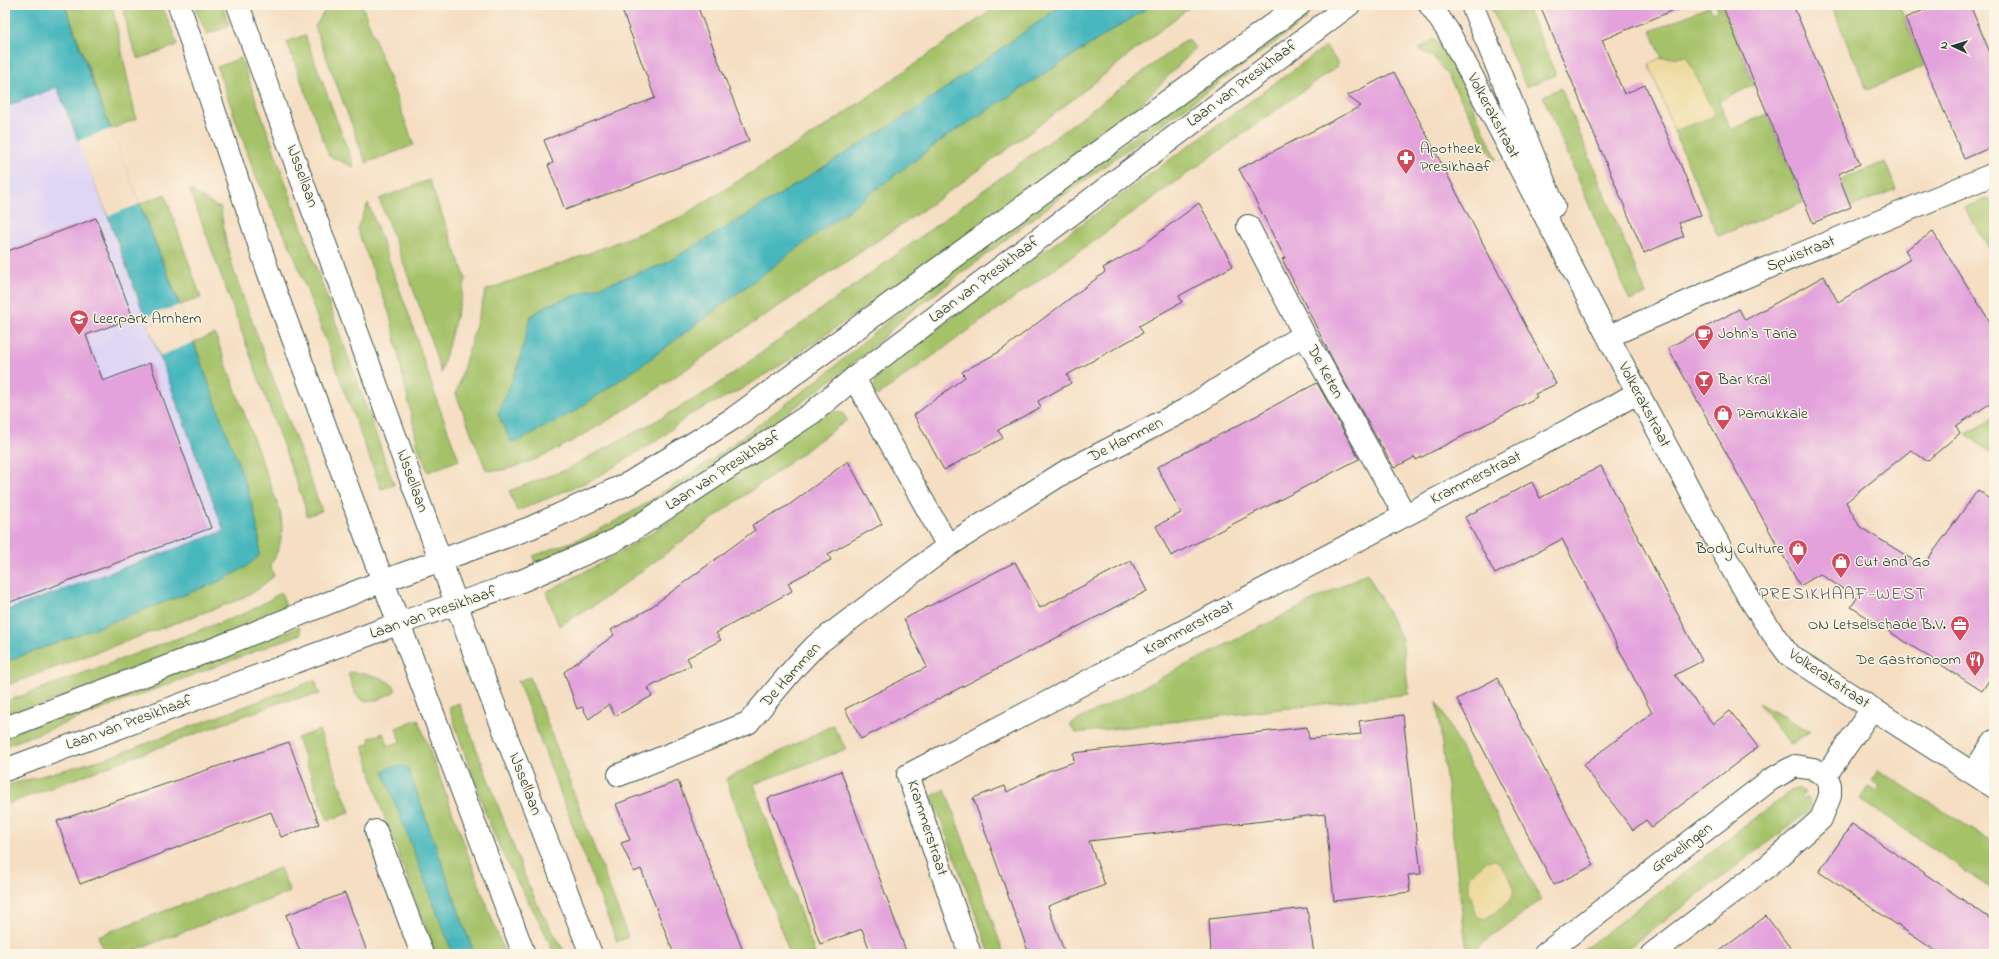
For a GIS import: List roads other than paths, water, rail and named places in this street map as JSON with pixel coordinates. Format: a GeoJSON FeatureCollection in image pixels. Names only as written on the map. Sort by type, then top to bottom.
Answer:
{"type":"FeatureCollection","features":[{"type":"Feature","properties":{"kind":"street"},"geometry":{"type":"LineString","coordinates":[[179,5],[268,271],[524,954]]}},
{"type":"Feature","properties":{"kind":"street","name":"IJssellaan"},"geometry":{"type":"LineString","coordinates":[[238,5],[492,701],[591,954]]}},
{"type":"Feature","properties":{"kind":"street","name":"Laan van Presikhaaf"},"geometry":{"type":"LineString","coordinates":[[5,728],[219,647],[383,581],[530,528],[629,483],[734,418],[1299,5]]}},
{"type":"Feature","properties":{"kind":"street","name":"Laan van Presikhaaf"},"geometry":{"type":"LineString","coordinates":[[5,770],[400,623],[512,585],[610,543],[639,526],[812,413],[854,378],[1349,5]]}},
{"type":"Feature","properties":{"kind":"street","name":"Volkerakstraat"},"geometry":{"type":"LineString","coordinates":[[1430,5],[1448,31],[1609,336],[1637,393],[1757,612],[1774,636],[1789,655],[1994,787]]}},
{"type":"Feature","properties":{"kind":"street","name":"Volkerakstraat"},"geometry":{"type":"LineString","coordinates":[[1472,5],[1609,336]]}},
{"type":"Feature","properties":{"kind":"street","name":"Spuistraat"},"geometry":{"type":"LineString","coordinates":[[1609,336],[1733,282],[1994,174]]}},
{"type":"Feature","properties":{"kind":"street","name":"De Keten"},"geometry":{"type":"LineString","coordinates":[[1248,226],[1304,334],[1405,515]]}},
{"type":"Feature","properties":{"kind":"street","name":"De Hammen"},"geometry":{"type":"LineString","coordinates":[[619,775],[748,723],[796,666],[816,645],[948,546],[1063,473],[1185,410],[1304,334]]}},
{"type":"Feature","properties":{"kind":"street"},"geometry":{"type":"LineString","coordinates":[[854,378],[948,546]]}},
{"type":"Feature","properties":{"kind":"street","name":"Krammerstraat"},"geometry":{"type":"LineString","coordinates":[[970,954],[908,775],[1637,393]]}},
{"type":"Feature","properties":{"kind":"street"},"geometry":{"type":"LineString","coordinates":[[1652,954],[1769,865],[1821,820],[1830,796],[1830,785],[1826,775],[1872,709]]}},
{"type":"Feature","properties":{"kind":"street"},"geometry":{"type":"LineString","coordinates":[[1973,773],[1994,741]]}},
{"type":"Feature","properties":{"kind":"street","name":"Grevelingen"},"geometry":{"type":"LineString","coordinates":[[1545,954],[1770,780],[1795,766],[1813,769],[1826,775]]}},
{"type":"Feature","properties":{"kind":"street"},"geometry":{"type":"LineString","coordinates":[[376,831],[422,954]]}},
{"type":"Feature","properties":{"kind":"water"},"geometry":{"type":"Polygon","coordinates":[[[5,5],[65,5],[103,110],[204,370],[241,472],[253,507],[257,525],[259,556],[246,567],[218,582],[5,662],[5,611],[224,531],[109,219],[57,87],[5,107],[5,5]]]}},
{"type":"Feature","properties":{"kind":"water"},"geometry":{"type":"Polygon","coordinates":[[[1062,5],[1152,5],[947,136],[642,365],[575,411],[520,440],[511,442],[498,414],[518,366],[531,316],[548,305],[664,264],[744,217],[915,110],[1062,5]]]}},
{"type":"Feature","properties":{"kind":"water"},"geometry":{"type":"Polygon","coordinates":[[[401,766],[408,768],[474,954],[453,954],[383,772],[391,767],[401,766]]]}},
{"type":"Feature","properties":{"kind":"place","name":"Apotheek Presikhaaf"},"geometry":{"type":"Point","coordinates":[1406,175]}},
{"type":"Feature","properties":{"kind":"place","name":"Leerpark Arnhem"},"geometry":{"type":"Point","coordinates":[79,336]}},
{"type":"Feature","properties":{"kind":"place","name":"John's Taria"},"geometry":{"type":"Point","coordinates":[1704,351]}},
{"type":"Feature","properties":{"kind":"place","name":"Bar Kral"},"geometry":{"type":"Point","coordinates":[1704,397]}},
{"type":"Feature","properties":{"kind":"place","name":"Pamukkale"},"geometry":{"type":"Point","coordinates":[1723,431]}},
{"type":"Feature","properties":{"kind":"place","name":"Body Culture"},"geometry":{"type":"Point","coordinates":[1798,566]}},
{"type":"Feature","properties":{"kind":"place","name":"Cut and Go"},"geometry":{"type":"Point","coordinates":[1841,579]}},
{"type":"Feature","properties":{"kind":"place","name":"ON Letselschade B.V."},"geometry":{"type":"Point","coordinates":[1960,642]}},
{"type":"Feature","properties":{"kind":"place","name":"De Gastronoom"},"geometry":{"type":"Point","coordinates":[1975,677]}},
{"type":"Feature","properties":{"kind":"district","name":"PRESIKHAAF-WEST"},"geometry":{"type":"Point","coordinates":[1843,595]}}]}
